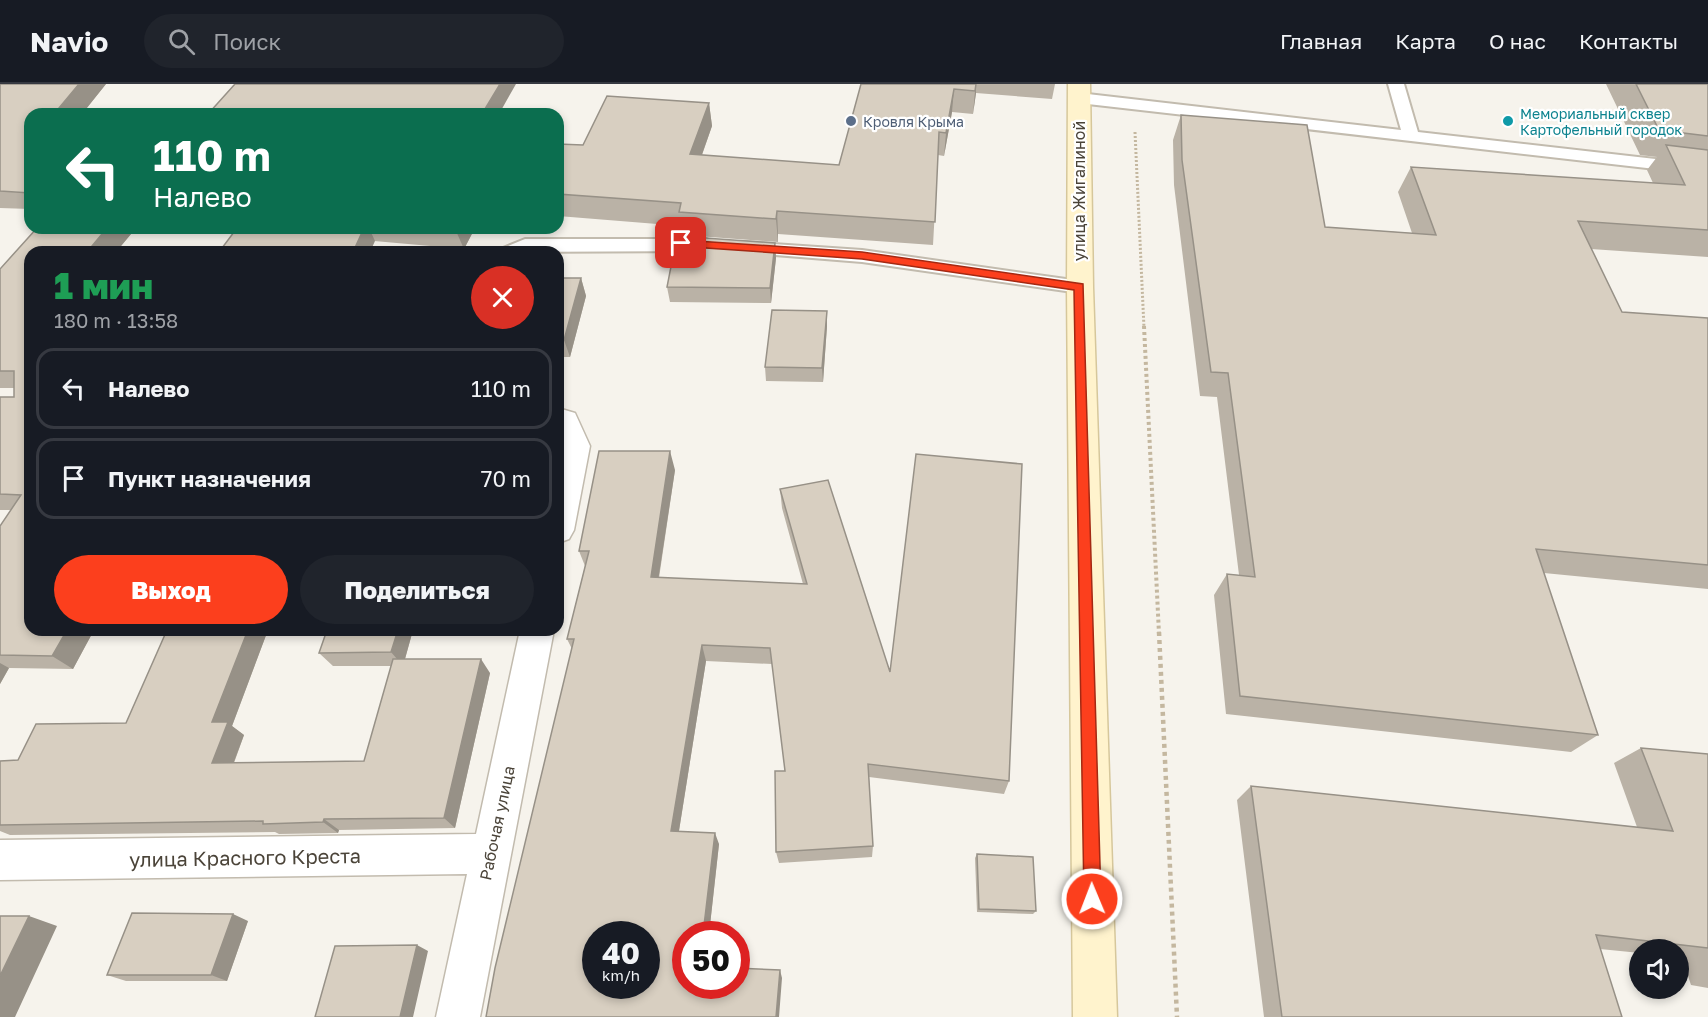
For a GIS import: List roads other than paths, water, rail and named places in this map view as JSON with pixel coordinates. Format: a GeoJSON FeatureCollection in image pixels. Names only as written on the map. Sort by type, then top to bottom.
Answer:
{"type":"FeatureCollection","features":[{"type":"Feature","properties":{"kind":"main road","name":"улица Жигалиной"},"geometry":{"type":"LineString","coordinates":[[1079,91],[1080,287],[1095,1017]]}},
{"type":"Feature","properties":{"kind":"street"},"geometry":{"type":"LineString","coordinates":[[564,426],[575,446],[564,500]]}},
{"type":"Feature","properties":{"kind":"street","name":"Рабочая улица"},"geometry":{"type":"LineString","coordinates":[[458,1017],[536,636]]}},
{"type":"Feature","properties":{"kind":"street","name":"улица Красного Креста"},"geometry":{"type":"LineString","coordinates":[[0,860],[491,854]]}},
{"type":"Feature","properties":{"kind":"lane"},"geometry":{"type":"LineString","coordinates":[[1396,84],[1411,136]]}},
{"type":"Feature","properties":{"kind":"lane"},"geometry":{"type":"LineString","coordinates":[[1079,91],[1133,104],[1708,170]]}},
{"type":"Feature","properties":{"kind":"lane"},"geometry":{"type":"LineString","coordinates":[[521,246],[525,244],[681,243],[862,256],[1080,287]]}},
{"type":"Feature","properties":{"kind":"place","name":"Кровля Крыма"},"geometry":{"type":"Point","coordinates":[851,121]}},
{"type":"Feature","properties":{"kind":"place","name":"Мемориальный сквер Картофельный городок"},"geometry":{"type":"Point","coordinates":[1508,121]}}]}
